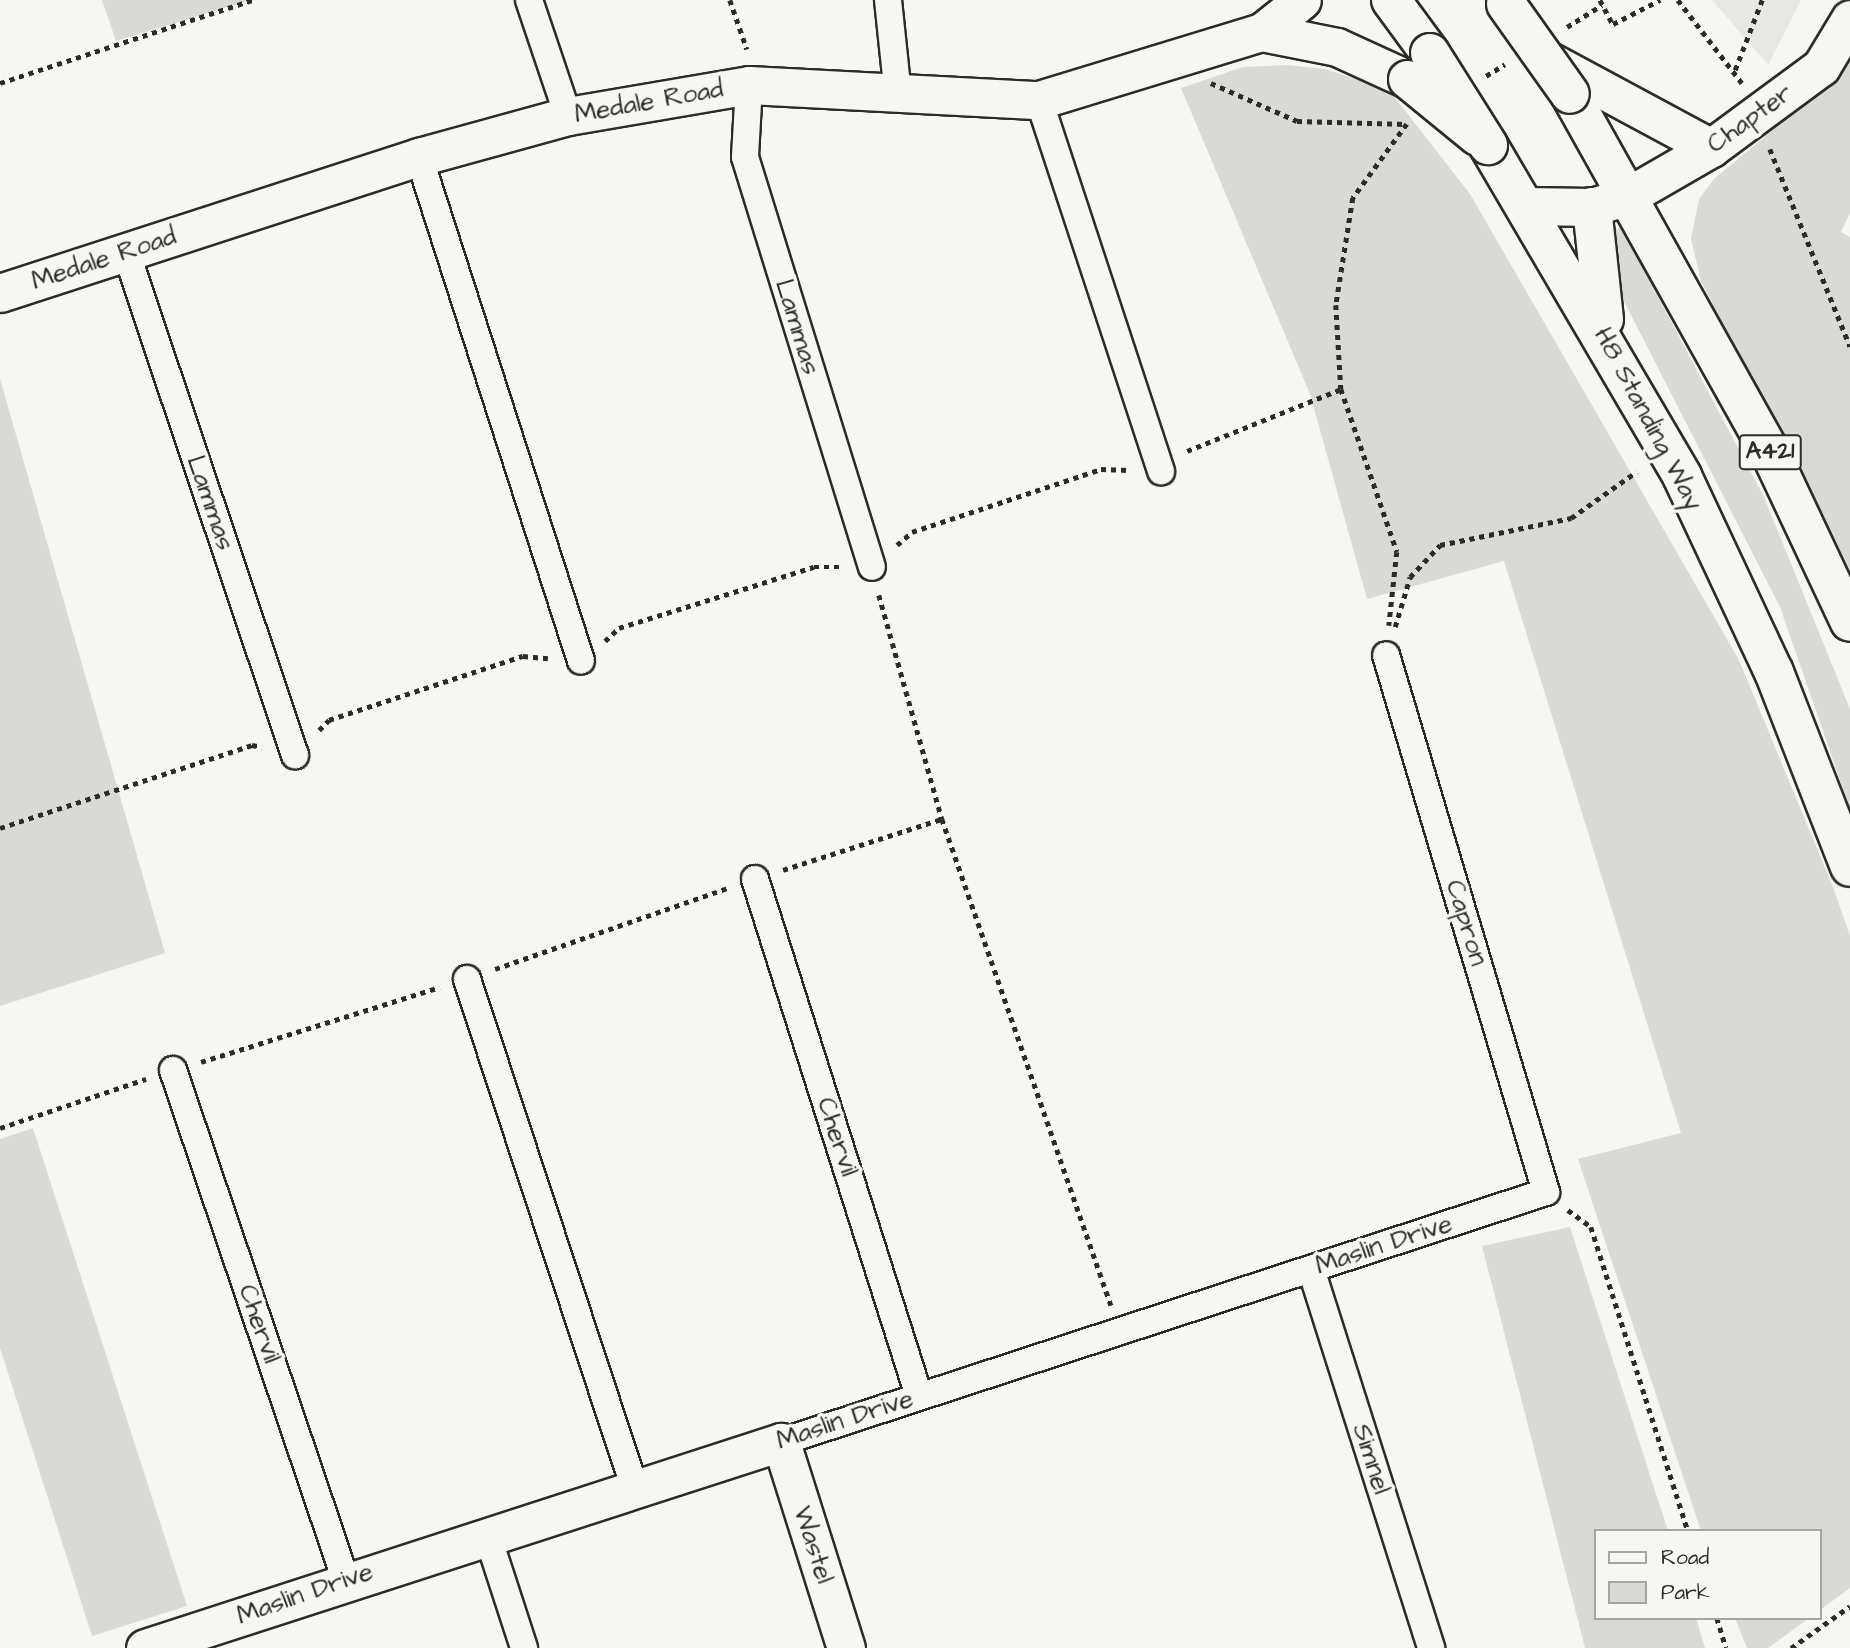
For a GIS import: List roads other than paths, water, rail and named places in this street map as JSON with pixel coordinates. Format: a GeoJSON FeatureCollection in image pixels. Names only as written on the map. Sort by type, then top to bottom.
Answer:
{"type":"FeatureCollection","features":[{"type":"Feature","properties":{"kind":"highway","name":"H8 Standing Way"},"geometry":{"type":"LineString","coordinates":[[1391,0],[1419,66],[1492,150],[1608,342],[1682,476],[1768,660],[1850,867]]}},
{"type":"Feature","properties":{"kind":"highway","name":"A421"},"geometry":{"type":"LineString","coordinates":[[1504,2],[1545,58],[1579,88],[1628,196],[1768,448],[1850,622]]}},
{"type":"Feature","properties":{"kind":"highway"},"geometry":{"type":"LineString","coordinates":[[1592,207],[1608,342]]}},
{"type":"Feature","properties":{"kind":"street"},"geometry":{"type":"LineString","coordinates":[[529,0],[568,116]]}},
{"type":"Feature","properties":{"kind":"street"},"geometry":{"type":"LineString","coordinates":[[888,0],[898,95]]}},
{"type":"Feature","properties":{"kind":"street","name":"Medale Road"},"geometry":{"type":"LineString","coordinates":[[0,293],[419,157],[568,116],[749,85],[898,95],[1039,100],[1192,57],[1262,32],[1302,0]]}},
{"type":"Feature","properties":{"kind":"street","name":"Chapter"},"geometry":{"type":"LineString","coordinates":[[1527,206],[1592,207],[1628,196],[1711,148],[1821,67],[1850,19]]}},
{"type":"Feature","properties":{"kind":"street"},"geometry":{"type":"LineString","coordinates":[[1262,32],[1419,66]]}},
{"type":"Feature","properties":{"kind":"street","name":"Lammas"},"geometry":{"type":"LineString","coordinates":[[749,85],[745,158],[872,567]]}},
{"type":"Feature","properties":{"kind":"street"},"geometry":{"type":"LineString","coordinates":[[1579,88],[1711,148]]}},
{"type":"Feature","properties":{"kind":"street"},"geometry":{"type":"LineString","coordinates":[[1039,100],[1160,472]]}},
{"type":"Feature","properties":{"kind":"street"},"geometry":{"type":"LineString","coordinates":[[419,157],[582,662]]}},
{"type":"Feature","properties":{"kind":"street","name":"Lammas"},"geometry":{"type":"LineString","coordinates":[[126,251],[295,755]]}},
{"type":"Feature","properties":{"kind":"street","name":"Capron"},"geometry":{"type":"LineString","coordinates":[[1386,654],[1546,1192]]}},
{"type":"Feature","properties":{"kind":"street","name":"Chervil"},"geometry":{"type":"LineString","coordinates":[[755,879],[919,1396]]}},
{"type":"Feature","properties":{"kind":"street"},"geometry":{"type":"LineString","coordinates":[[467,979],[634,1486]]}},
{"type":"Feature","properties":{"kind":"street","name":"Chervil"},"geometry":{"type":"LineString","coordinates":[[173,1070],[345,1578]]}},
{"type":"Feature","properties":{"kind":"street","name":"Maslin Drive"},"geometry":{"type":"LineString","coordinates":[[145,1648],[202,1639],[345,1578],[488,1537],[634,1486],[781,1442],[1546,1192]]}},
{"type":"Feature","properties":{"kind":"street","name":"Simnel"},"geometry":{"type":"LineString","coordinates":[[1311,1269],[1431,1648]]}},
{"type":"Feature","properties":{"kind":"street","name":"Wastel"},"geometry":{"type":"LineString","coordinates":[[781,1442],[846,1648]]}},
{"type":"Feature","properties":{"kind":"street"},"geometry":{"type":"LineString","coordinates":[[488,1537],[524,1648]]}}]}
